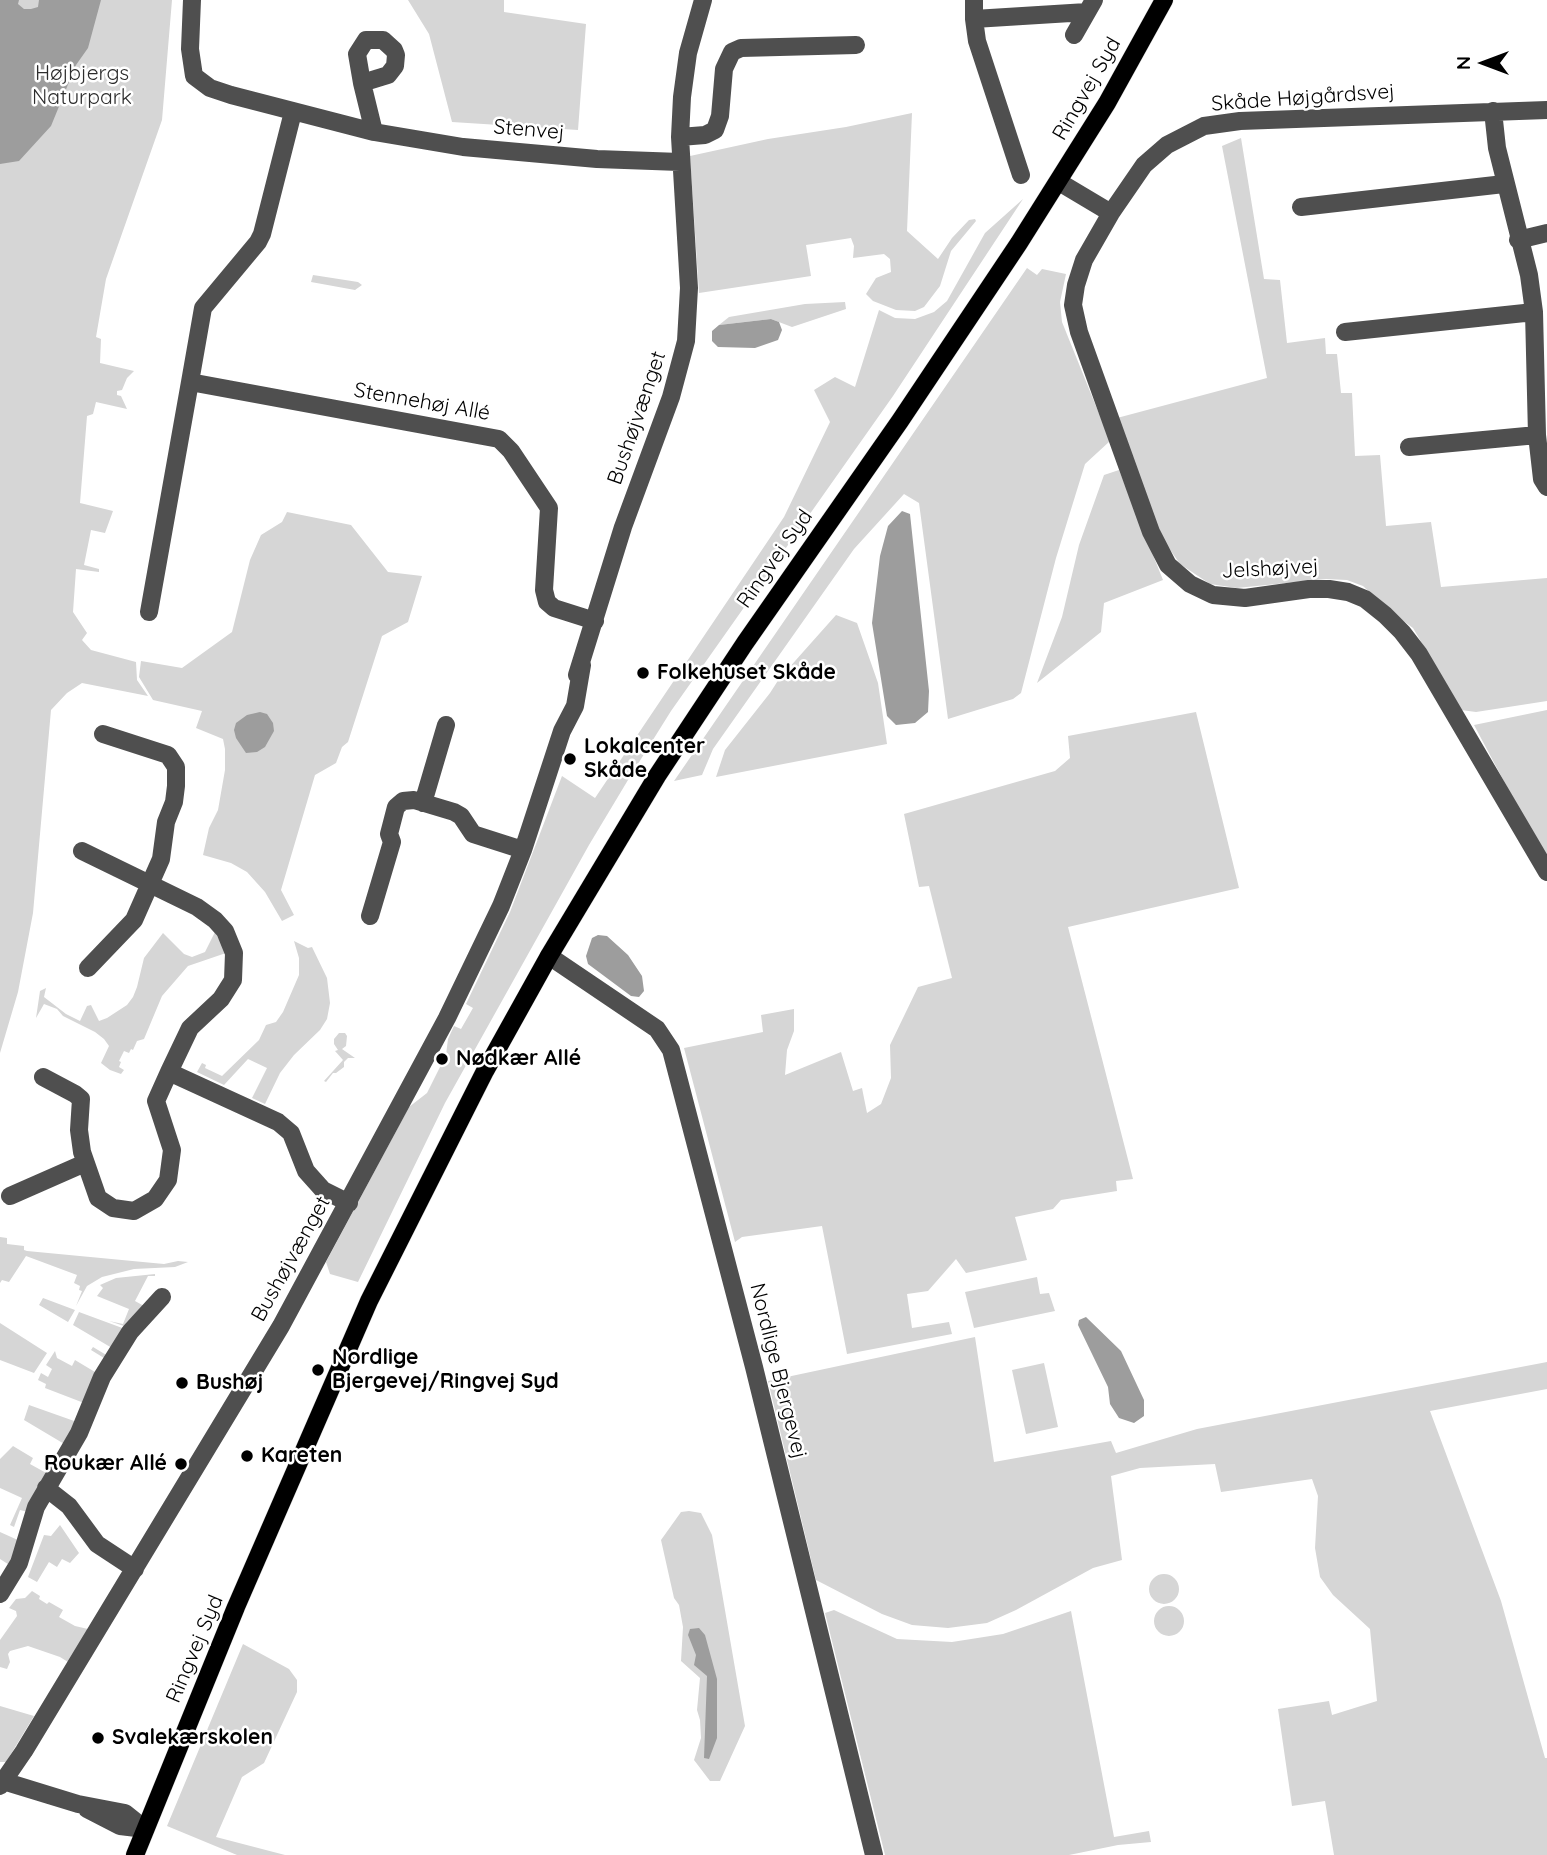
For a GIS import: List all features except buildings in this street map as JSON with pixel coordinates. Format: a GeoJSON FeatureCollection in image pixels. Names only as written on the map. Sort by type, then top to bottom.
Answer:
{"type":"FeatureCollection","features":[{"type":"Feature","properties":{"kind":"main road","name":"Ringvej Syd"},"geometry":{"type":"LineString","coordinates":[[135,1855],[300,1461],[379,1305],[442,1156],[485,1071],[549,956],[686,732],[929,378],[1059,181],[1107,103],[1164,0]]}},
{"type":"Feature","properties":{"kind":"street","name":"Stenvej"},"geometry":{"type":"LineString","coordinates":[[192,0],[191,66],[194,75],[200,82],[231,96],[374,132],[463,147],[528,154],[680,162]]}},
{"type":"Feature","properties":{"kind":"street","name":"Bushøjvænget"},"geometry":{"type":"LineString","coordinates":[[1,1782],[135,1569],[255,1370],[349,1203],[468,977],[501,906],[523,850],[562,731],[575,706],[582,665],[623,527],[671,397],[685,350],[690,288],[680,162],[682,96],[688,53],[703,0]]}},
{"type":"Feature","properties":{"kind":"street"},"geometry":{"type":"LineString","coordinates":[[974,0],[977,41],[1021,175]]}},
{"type":"Feature","properties":{"kind":"street"},"geometry":{"type":"LineString","coordinates":[[974,19],[1091,6]]}},
{"type":"Feature","properties":{"kind":"street"},"geometry":{"type":"LineString","coordinates":[[1074,35],[1091,6]]}},
{"type":"Feature","properties":{"kind":"street"},"geometry":{"type":"LineString","coordinates":[[680,137],[705,135],[715,130],[720,117],[724,69],[732,52],[741,48],[856,45]]}},
{"type":"Feature","properties":{"kind":"street"},"geometry":{"type":"LineString","coordinates":[[362,83],[374,132]]}},
{"type":"Feature","properties":{"kind":"street","name":"Skåde Højgårdsvej"},"geometry":{"type":"LineString","coordinates":[[1111,213],[1144,165],[1167,145],[1204,126],[1240,121],[1547,110]]}},
{"type":"Feature","properties":{"kind":"street"},"geometry":{"type":"LineString","coordinates":[[1493,111],[1504,184],[1529,275],[1541,363],[1538,435],[1542,479],[1547,487]]}},
{"type":"Feature","properties":{"kind":"street"},"geometry":{"type":"LineString","coordinates":[[149,612],[203,308],[262,234],[293,112]]}},
{"type":"Feature","properties":{"kind":"street"},"geometry":{"type":"LineString","coordinates":[[1059,181],[1111,213]]}},
{"type":"Feature","properties":{"kind":"street"},"geometry":{"type":"LineString","coordinates":[[1301,207],[1504,184]]}},
{"type":"Feature","properties":{"kind":"street","name":"Jelshøjvej"},"geometry":{"type":"LineString","coordinates":[[1111,213],[1084,260],[1073,305],[1079,332],[1151,532],[1168,565],[1190,584],[1213,595],[1245,598],[1309,589],[1329,589],[1348,592],[1365,599],[1385,615],[1419,654],[1547,873]]}},
{"type":"Feature","properties":{"kind":"street"},"geometry":{"type":"LineString","coordinates":[[1518,240],[1547,233]]}},
{"type":"Feature","properties":{"kind":"street"},"geometry":{"type":"LineString","coordinates":[[1345,332],[1534,312]]}},
{"type":"Feature","properties":{"kind":"street","name":"Stennehøj Allé"},"geometry":{"type":"LineString","coordinates":[[190,382],[499,439],[512,451],[549,508],[544,590],[547,603],[554,608],[595,621]]}},
{"type":"Feature","properties":{"kind":"street"},"geometry":{"type":"LineString","coordinates":[[1409,447],[1538,435]]}},
{"type":"Feature","properties":{"kind":"street"},"geometry":{"type":"LineString","coordinates":[[423,803],[446,724]]}},
{"type":"Feature","properties":{"kind":"street"},"geometry":{"type":"LineString","coordinates":[[88,968],[134,920],[162,859],[166,822],[174,802],[176,766],[167,755],[103,734]]}},
{"type":"Feature","properties":{"kind":"street"},"geometry":{"type":"LineString","coordinates":[[370,916],[392,842],[389,834],[399,804],[409,800],[458,814],[476,835],[523,850]]}},
{"type":"Feature","properties":{"kind":"street"},"geometry":{"type":"LineString","coordinates":[[43,1077],[81,1099],[79,1130],[85,1163],[98,1198],[113,1208],[134,1211],[155,1199],[168,1180],[172,1150],[156,1101],[190,1027],[221,999],[233,980],[234,953],[225,931],[215,920],[197,907],[82,851]]}},
{"type":"Feature","properties":{"kind":"street","name":"Nordlige Bjergevej"},"geometry":{"type":"LineString","coordinates":[[549,956],[657,1029],[671,1050],[757,1380],[874,1855]]}},
{"type":"Feature","properties":{"kind":"street"},"geometry":{"type":"LineString","coordinates":[[169,1072],[278,1122],[291,1133],[306,1171],[314,1181],[323,1190],[349,1203]]}},
{"type":"Feature","properties":{"kind":"street"},"geometry":{"type":"LineString","coordinates":[[10,1196],[85,1163]]}},
{"type":"Feature","properties":{"kind":"street"},"geometry":{"type":"LineString","coordinates":[[0,1594],[19,1563],[36,1507],[79,1433],[97,1386],[130,1332],[162,1297]]}},
{"type":"Feature","properties":{"kind":"street"},"geometry":{"type":"LineString","coordinates":[[46,1488],[69,1506],[97,1544],[135,1569]]}},
{"type":"Feature","properties":{"kind":"street"},"geometry":{"type":"LineString","coordinates":[[1,1782],[78,1804],[120,1826],[145,1829]]}},
{"type":"Feature","properties":{"kind":"green space","name":"Højbjergs Naturpark"},"geometry":{"type":"Polygon","coordinates":[[[0,0],[172,0],[162,120],[106,279],[96,337],[101,339],[100,363],[134,371],[127,378],[122,390],[117,391],[127,409],[96,402],[93,414],[87,416],[80,503],[113,511],[105,533],[91,530],[84,565],[99,569],[99,572],[76,569],[73,612],[87,633],[82,640],[91,650],[136,662],[137,680],[148,696],[82,683],[67,693],[51,710],[33,913],[18,992],[0,1053],[0,0]]]}},
{"type":"Feature","properties":{"kind":"green space"},"geometry":{"type":"Polygon","coordinates":[[[408,0],[504,0],[504,12],[586,24],[578,130],[452,122],[429,34],[408,0]]]}},
{"type":"Feature","properties":{"kind":"green space"},"geometry":{"type":"Polygon","coordinates":[[[912,113],[907,231],[938,259],[952,238],[969,220],[976,221],[951,251],[940,286],[924,307],[915,311],[896,310],[873,301],[866,294],[876,278],[891,272],[890,259],[884,254],[853,258],[854,246],[851,238],[806,245],[811,276],[699,293],[690,156],[912,113]]]}},
{"type":"Feature","properties":{"kind":"green space"},"geometry":{"type":"Polygon","coordinates":[[[1241,138],[1264,279],[1280,280],[1287,343],[1325,338],[1326,354],[1337,354],[1341,393],[1352,393],[1355,456],[1380,455],[1386,526],[1431,522],[1441,587],[1547,578],[1547,701],[1476,712],[1461,710],[1413,628],[1363,586],[1347,580],[1326,579],[1237,588],[1210,584],[1180,564],[1162,538],[1117,418],[1267,378],[1222,146],[1241,138]]]}},
{"type":"Feature","properties":{"kind":"green space"},"geometry":{"type":"Polygon","coordinates":[[[1023,199],[893,396],[671,711],[631,775],[445,1103],[358,1282],[330,1274],[326,1262],[409,1107],[427,1093],[446,1055],[448,1039],[454,1026],[461,1029],[473,1008],[466,1004],[510,912],[562,776],[595,798],[784,517],[830,422],[814,390],[835,377],[855,387],[879,310],[895,318],[915,319],[934,312],[947,301],[985,233],[1023,199]]]}},
{"type":"Feature","properties":{"kind":"green space"},"geometry":{"type":"Polygon","coordinates":[[[1027,268],[1037,275],[1042,269],[1066,274],[1060,302],[1062,322],[1110,441],[1085,464],[1056,558],[1021,693],[1013,699],[948,719],[919,503],[904,494],[854,549],[713,749],[702,775],[674,781],[1027,268]]]}},
{"type":"Feature","properties":{"kind":"green space"},"geometry":{"type":"Polygon","coordinates":[[[313,275],[358,282],[362,285],[355,290],[311,282],[313,275]]]}},
{"type":"Feature","properties":{"kind":"green space"},"geometry":{"type":"Polygon","coordinates":[[[845,302],[846,309],[792,327],[771,319],[719,325],[729,317],[805,304],[845,302]]]}},
{"type":"Feature","properties":{"kind":"green space"},"geometry":{"type":"Polygon","coordinates":[[[1119,470],[1163,580],[1104,603],[1101,632],[1037,683],[1062,617],[1079,545],[1104,475],[1119,470]]]}},
{"type":"Feature","properties":{"kind":"green space"},"geometry":{"type":"Polygon","coordinates":[[[287,512],[351,525],[388,572],[422,576],[408,622],[382,636],[348,742],[342,747],[336,763],[315,775],[281,890],[294,915],[282,921],[265,892],[247,872],[231,863],[203,855],[209,828],[218,810],[225,770],[223,739],[196,728],[202,711],[153,700],[139,677],[141,661],[182,668],[232,632],[250,560],[261,535],[282,522],[287,512]]]}},
{"type":"Feature","properties":{"kind":"green space"},"geometry":{"type":"Polygon","coordinates":[[[836,615],[857,623],[878,683],[887,744],[716,777],[725,750],[779,679],[836,615]]]}},
{"type":"Feature","properties":{"kind":"green space"},"geometry":{"type":"Polygon","coordinates":[[[1547,710],[1547,862],[1474,725],[1547,710]]]}},
{"type":"Feature","properties":{"kind":"green space"},"geometry":{"type":"Polygon","coordinates":[[[1196,712],[1239,888],[1068,927],[1133,1179],[1116,1181],[1117,1191],[1061,1200],[1053,1209],[1015,1217],[1027,1260],[966,1273],[956,1259],[928,1291],[907,1294],[912,1328],[949,1322],[952,1334],[847,1354],[822,1226],[742,1237],[735,1242],[684,1048],[763,1032],[761,1015],[794,1009],[794,1031],[787,1050],[785,1075],[841,1052],[853,1091],[862,1088],[867,1113],[881,1104],[891,1078],[890,1045],[918,987],[952,978],[929,886],[919,887],[904,814],[1055,771],[1070,758],[1068,736],[1196,712]]]}},
{"type":"Feature","properties":{"kind":"green space"},"geometry":{"type":"Polygon","coordinates":[[[215,932],[226,953],[188,966],[162,996],[144,1039],[137,1041],[129,1053],[124,1051],[119,1061],[119,1067],[124,1070],[121,1074],[101,1063],[109,1046],[95,1032],[44,1004],[36,1018],[40,991],[46,988],[44,997],[80,1021],[87,1006],[91,1005],[99,1021],[107,1018],[127,1005],[133,997],[144,958],[163,933],[184,954],[192,957],[205,952],[215,932]]]}},
{"type":"Feature","properties":{"kind":"green space"},"geometry":{"type":"Polygon","coordinates":[[[294,941],[308,948],[312,947],[327,978],[330,1003],[327,1019],[320,1030],[280,1073],[265,1104],[252,1098],[267,1068],[248,1059],[224,1085],[197,1072],[202,1063],[206,1065],[205,1068],[222,1076],[259,1040],[266,1025],[276,1022],[299,975],[299,958],[294,941]]]}},
{"type":"Feature","properties":{"kind":"green space"},"geometry":{"type":"Polygon","coordinates":[[[339,1033],[345,1033],[347,1036],[346,1046],[342,1049],[355,1058],[348,1058],[344,1067],[333,1073],[326,1082],[324,1081],[343,1060],[335,1051],[338,1050],[334,1039],[339,1033]]]}},
{"type":"Feature","properties":{"kind":"green space"},"geometry":{"type":"Polygon","coordinates":[[[0,1237],[7,1238],[7,1244],[24,1246],[27,1251],[164,1264],[188,1262],[175,1267],[134,1269],[102,1277],[87,1286],[76,1306],[82,1291],[79,1290],[80,1286],[74,1283],[77,1275],[26,1256],[9,1282],[2,1280],[0,1283],[0,1237]]]}},
{"type":"Feature","properties":{"kind":"green space"},"geometry":{"type":"Polygon","coordinates":[[[155,1274],[148,1276],[135,1301],[144,1306],[127,1327],[109,1321],[123,1324],[129,1309],[97,1296],[103,1288],[100,1285],[116,1278],[155,1274]]]}},
{"type":"Feature","properties":{"kind":"green space"},"geometry":{"type":"Polygon","coordinates":[[[1037,1277],[1040,1294],[1049,1293],[1055,1311],[974,1328],[965,1292],[1037,1277]]]}},
{"type":"Feature","properties":{"kind":"green space"},"geometry":{"type":"Polygon","coordinates":[[[43,1298],[75,1310],[68,1322],[39,1305],[43,1298]]]}},
{"type":"Feature","properties":{"kind":"green space"},"geometry":{"type":"Polygon","coordinates":[[[79,1312],[125,1329],[112,1348],[73,1325],[79,1312]]]}},
{"type":"Feature","properties":{"kind":"green space"},"geometry":{"type":"Polygon","coordinates":[[[0,1323],[47,1353],[34,1373],[0,1360],[0,1323]]]}},
{"type":"Feature","properties":{"kind":"green space"},"geometry":{"type":"Polygon","coordinates":[[[975,1337],[994,1462],[1111,1441],[1116,1453],[1197,1429],[1547,1362],[1547,1389],[1430,1411],[1501,1601],[1547,1758],[1547,1855],[1334,1855],[1325,1801],[1292,1806],[1278,1709],[1329,1701],[1332,1715],[1377,1701],[1370,1629],[1333,1595],[1320,1577],[1315,1548],[1318,1496],[1312,1479],[1221,1492],[1215,1464],[1140,1468],[1111,1476],[1122,1560],[1093,1568],[987,1623],[948,1628],[912,1625],[882,1614],[816,1580],[768,1381],[975,1337]]]}},
{"type":"Feature","properties":{"kind":"green space"},"geometry":{"type":"Polygon","coordinates":[[[93,1347],[108,1356],[84,1403],[45,1388],[46,1384],[38,1380],[41,1373],[48,1377],[52,1369],[46,1365],[55,1351],[57,1358],[72,1366],[75,1360],[95,1372],[104,1358],[91,1350],[93,1347]]]}},
{"type":"Feature","properties":{"kind":"green space"},"geometry":{"type":"Polygon","coordinates":[[[1044,1363],[1058,1427],[1026,1434],[1012,1370],[1044,1363]]]}},
{"type":"Feature","properties":{"kind":"green space"},"geometry":{"type":"Polygon","coordinates":[[[29,1405],[77,1422],[66,1445],[24,1420],[29,1405]]]}},
{"type":"Feature","properties":{"kind":"green space"},"geometry":{"type":"Polygon","coordinates":[[[13,1446],[33,1458],[30,1464],[48,1474],[28,1512],[20,1510],[14,1527],[10,1525],[22,1498],[0,1488],[0,1459],[13,1446]]]}},
{"type":"Feature","properties":{"kind":"green space"},"geometry":{"type":"Polygon","coordinates":[[[681,1512],[701,1513],[712,1535],[745,1726],[720,1781],[710,1781],[694,1760],[701,1738],[697,1710],[700,1678],[681,1661],[683,1627],[661,1540],[681,1512]]]}},
{"type":"Feature","properties":{"kind":"green space"},"geometry":{"type":"Polygon","coordinates":[[[60,1525],[79,1553],[70,1563],[62,1559],[57,1567],[49,1562],[37,1582],[28,1577],[44,1535],[51,1536],[60,1525]]]}},
{"type":"Feature","properties":{"kind":"green space"},"geometry":{"type":"Polygon","coordinates":[[[0,1532],[20,1541],[11,1566],[0,1559],[0,1532]]]}},
{"type":"Feature","properties":{"kind":"green space"},"geometry":{"type":"Polygon","coordinates":[[[1164,1574],[1175,1578],[1179,1589],[1175,1600],[1164,1604],[1153,1600],[1149,1589],[1153,1578],[1164,1574]]]}},
{"type":"Feature","properties":{"kind":"green space"},"geometry":{"type":"Polygon","coordinates":[[[32,1591],[47,1604],[49,1602],[63,1610],[59,1617],[75,1626],[88,1629],[68,1662],[28,1646],[10,1651],[7,1669],[0,1667],[0,1640],[17,1616],[16,1611],[9,1608],[16,1599],[25,1598],[32,1591]]]}},
{"type":"Feature","properties":{"kind":"green space"},"geometry":{"type":"Polygon","coordinates":[[[1169,1606],[1180,1610],[1184,1621],[1180,1632],[1169,1636],[1158,1632],[1154,1621],[1158,1610],[1169,1606]]]}},
{"type":"Feature","properties":{"kind":"green space"},"geometry":{"type":"Polygon","coordinates":[[[834,1610],[897,1639],[952,1642],[1003,1634],[1071,1611],[1114,1837],[1149,1831],[1151,1842],[1118,1845],[1069,1855],[885,1855],[825,1613],[834,1610]]]}},
{"type":"Feature","properties":{"kind":"green space"},"geometry":{"type":"Polygon","coordinates":[[[243,1644],[289,1669],[297,1680],[297,1692],[264,1763],[242,1777],[216,1837],[285,1855],[237,1855],[167,1826],[243,1644]]]}},
{"type":"Feature","properties":{"kind":"green space"},"geometry":{"type":"Polygon","coordinates":[[[0,1706],[34,1716],[6,1762],[0,1762],[0,1706]]]}},
{"type":"Feature","properties":{"kind":"shaded area"},"geometry":{"type":"Polygon","coordinates":[[[0,0],[19,0],[18,4],[24,9],[31,9],[38,7],[39,0],[101,0],[88,48],[76,65],[51,126],[19,161],[0,164],[0,0]]]}},
{"type":"Feature","properties":{"kind":"shaded area"},"geometry":{"type":"Polygon","coordinates":[[[771,319],[779,322],[782,330],[778,340],[755,348],[718,347],[712,341],[712,331],[719,325],[771,319]]]}},
{"type":"Feature","properties":{"kind":"shaded area"},"geometry":{"type":"Polygon","coordinates":[[[902,511],[910,514],[929,691],[928,712],[915,723],[896,725],[887,716],[872,623],[880,556],[888,526],[902,511]]]}},
{"type":"Feature","properties":{"kind":"shaded area"},"geometry":{"type":"Polygon","coordinates":[[[260,712],[267,714],[273,723],[274,731],[265,747],[257,752],[246,753],[236,738],[236,723],[247,715],[260,712]]]}},
{"type":"Feature","properties":{"kind":"shaded area"},"geometry":{"type":"Polygon","coordinates":[[[598,935],[607,936],[628,955],[642,976],[644,991],[639,997],[631,996],[588,964],[586,956],[592,938],[598,935]]]}},
{"type":"Feature","properties":{"kind":"shaded area"},"geometry":{"type":"Polygon","coordinates":[[[1086,1317],[1121,1351],[1144,1400],[1144,1416],[1134,1423],[1119,1418],[1110,1404],[1108,1387],[1078,1325],[1079,1320],[1086,1317]]]}},
{"type":"Feature","properties":{"kind":"shaded area"},"geometry":{"type":"Polygon","coordinates":[[[699,1628],[705,1635],[717,1679],[717,1738],[709,1759],[704,1758],[707,1676],[694,1665],[696,1655],[688,1635],[690,1629],[699,1628]]]}},
{"type":"Feature","properties":{"kind":"place","name":"Folkehuset Skåde"},"geometry":{"type":"Point","coordinates":[643,673]}},
{"type":"Feature","properties":{"kind":"place","name":"Lokalcenter Skåde"},"geometry":{"type":"Point","coordinates":[570,759]}},
{"type":"Feature","properties":{"kind":"place","name":"Nødkær Allé"},"geometry":{"type":"Point","coordinates":[442,1059]}},
{"type":"Feature","properties":{"kind":"place","name":"Nordlige Bjergevej/Ringvej Syd"},"geometry":{"type":"Point","coordinates":[318,1370]}},
{"type":"Feature","properties":{"kind":"place","name":"Bushøj"},"geometry":{"type":"Point","coordinates":[182,1383]}},
{"type":"Feature","properties":{"kind":"place","name":"Kareten"},"geometry":{"type":"Point","coordinates":[247,1456]}},
{"type":"Feature","properties":{"kind":"place","name":"Roukær Allé"},"geometry":{"type":"Point","coordinates":[181,1464]}},
{"type":"Feature","properties":{"kind":"place","name":"Svalekærskolen"},"geometry":{"type":"Point","coordinates":[98,1738]}}]}
